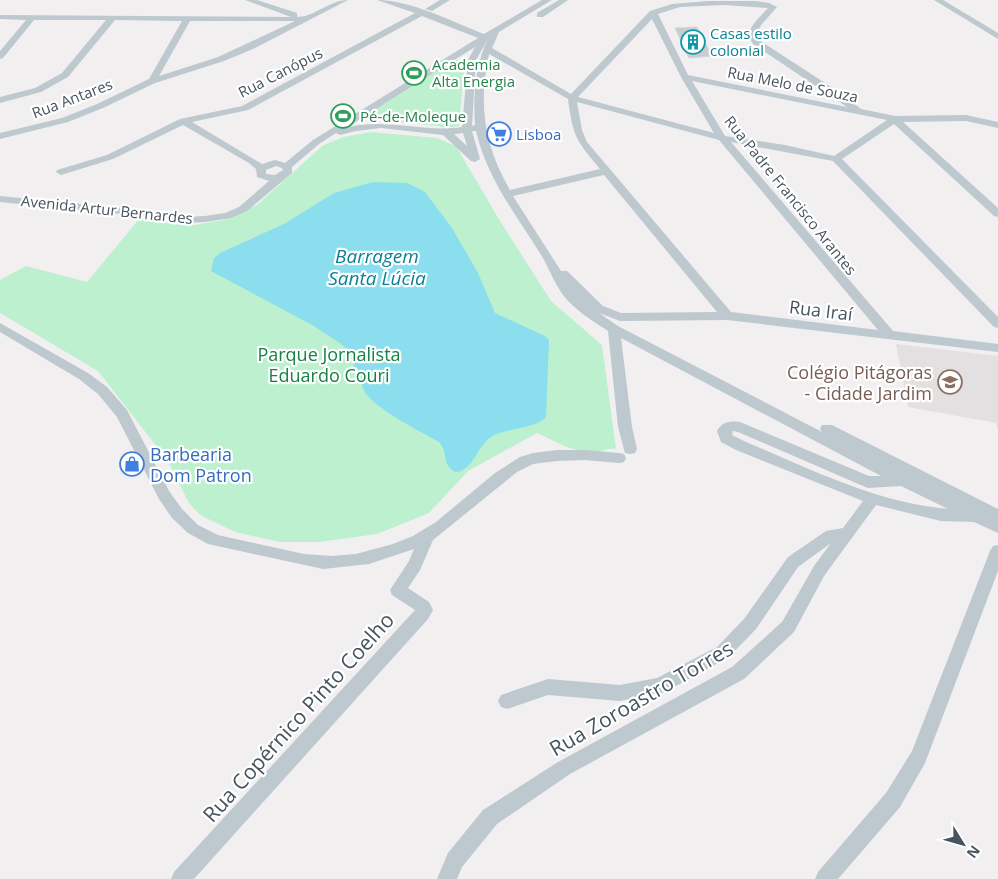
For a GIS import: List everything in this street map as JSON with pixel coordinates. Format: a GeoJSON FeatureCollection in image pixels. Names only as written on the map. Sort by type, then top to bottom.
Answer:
{"type":"FeatureCollection","features":[{"type":"Feature","properties":{"kind":"street"},"geometry":{"type":"LineString","coordinates":[[249,0],[306,19]]}},
{"type":"Feature","properties":{"kind":"street","name":"Rua Antares"},"geometry":{"type":"LineString","coordinates":[[0,136],[65,120],[100,106],[152,81],[221,59],[250,47],[344,0]]}},
{"type":"Feature","properties":{"kind":"street"},"geometry":{"type":"LineString","coordinates":[[381,0],[495,32]]}},
{"type":"Feature","properties":{"kind":"street"},"geometry":{"type":"LineString","coordinates":[[400,0],[484,37]]}},
{"type":"Feature","properties":{"kind":"street","name":"Rua Canópus"},"geometry":{"type":"LineString","coordinates":[[61,172],[110,158],[183,120],[245,108],[446,0]]}},
{"type":"Feature","properties":{"kind":"street"},"geometry":{"type":"LineString","coordinates":[[183,120],[264,166],[283,164],[450,58],[548,0]]}},
{"type":"Feature","properties":{"kind":"street"},"geometry":{"type":"LineString","coordinates":[[521,27],[564,0]]}},
{"type":"Feature","properties":{"kind":"street"},"geometry":{"type":"LineString","coordinates":[[938,0],[998,37]]}},
{"type":"Feature","properties":{"kind":"street"},"geometry":{"type":"LineString","coordinates":[[572,98],[654,13],[670,6],[688,4],[756,3],[772,6],[771,10],[757,22],[754,28],[752,36],[756,42],[842,98],[857,110]]}},
{"type":"Feature","properties":{"kind":"street","name":"Rua Padre Francisco Arantes"},"geometry":{"type":"LineString","coordinates":[[654,13],[685,77],[722,138],[889,335]]}},
{"type":"Feature","properties":{"kind":"street"},"geometry":{"type":"LineString","coordinates":[[0,56],[32,16]]}},
{"type":"Feature","properties":{"kind":"street"},"geometry":{"type":"LineString","coordinates":[[0,17],[306,19]]}},
{"type":"Feature","properties":{"kind":"street"},"geometry":{"type":"LineString","coordinates":[[0,100],[38,90],[66,76],[113,17]]}},
{"type":"Feature","properties":{"kind":"street"},"geometry":{"type":"LineString","coordinates":[[152,81],[188,18]]}},
{"type":"Feature","properties":{"kind":"street"},"geometry":{"type":"LineString","coordinates":[[495,32],[488,47],[482,69],[480,127],[490,162],[499,182],[548,257],[570,297],[618,326],[902,480],[998,527]]}},
{"type":"Feature","properties":{"kind":"street"},"geometry":{"type":"LineString","coordinates":[[488,47],[506,36]]}},
{"type":"Feature","properties":{"kind":"street"},"geometry":{"type":"LineString","coordinates":[[475,159],[467,129],[472,60],[484,37]]}},
{"type":"Feature","properties":{"kind":"street"},"geometry":{"type":"LineString","coordinates":[[488,47],[572,98],[722,138],[785,148],[836,159],[998,324]]}},
{"type":"Feature","properties":{"kind":"street"},"geometry":{"type":"LineString","coordinates":[[450,58],[461,56],[472,60],[482,69]]}},
{"type":"Feature","properties":{"kind":"street","name":"Rua Melo de Souza"},"geometry":{"type":"LineString","coordinates":[[685,77],[857,110],[895,120]]}},
{"type":"Feature","properties":{"kind":"street"},"geometry":{"type":"LineString","coordinates":[[572,98],[578,130],[583,143],[727,316]]}},
{"type":"Feature","properties":{"kind":"street"},"geometry":{"type":"LineString","coordinates":[[366,110],[367,116],[380,124]]}},
{"type":"Feature","properties":{"kind":"street"},"geometry":{"type":"LineString","coordinates":[[836,159],[895,120],[966,118],[998,125]]}},
{"type":"Feature","properties":{"kind":"street"},"geometry":{"type":"LineString","coordinates":[[895,120],[998,214]]}},
{"type":"Feature","properties":{"kind":"street"},"geometry":{"type":"LineString","coordinates":[[316,142],[354,127],[380,124],[446,132],[480,127]]}},
{"type":"Feature","properties":{"kind":"street"},"geometry":{"type":"LineString","coordinates":[[446,132],[499,182]]}},
{"type":"Feature","properties":{"kind":"street"},"geometry":{"type":"LineString","coordinates":[[264,166],[261,175],[275,178],[287,173],[288,171],[283,164]]}},
{"type":"Feature","properties":{"kind":"street"},"geometry":{"type":"LineString","coordinates":[[506,194],[606,171]]}},
{"type":"Feature","properties":{"kind":"street","name":"Avenida Artur Bernardes"},"geometry":{"type":"LineString","coordinates":[[0,199],[196,220],[219,218],[251,204],[275,178]]}},
{"type":"Feature","properties":{"kind":"street","name":"Rua Iraí"},"geometry":{"type":"LineString","coordinates":[[597,313],[640,318],[727,316],[998,348]]}},
{"type":"Feature","properties":{"kind":"street"},"geometry":{"type":"LineString","coordinates":[[618,326],[640,318],[640,338],[619,358]]}},
{"type":"Feature","properties":{"kind":"street"},"geometry":{"type":"LineString","coordinates":[[0,327],[88,379],[108,396],[130,424],[160,489],[175,512],[189,525],[212,540],[296,558],[331,563],[357,560],[396,550],[428,536],[527,460],[601,455],[621,451],[625,427],[618,326]]}},
{"type":"Feature","properties":{"kind":"street"},"geometry":{"type":"LineString","coordinates":[[640,338],[998,516]]}},
{"type":"Feature","properties":{"kind":"street"},"geometry":{"type":"LineString","coordinates":[[938,485],[902,480],[871,491],[741,446],[726,438],[724,431],[730,426],[746,430],[871,491],[895,505],[958,517],[978,518]]}},
{"type":"Feature","properties":{"kind":"street"},"geometry":{"type":"LineString","coordinates":[[741,446],[746,430]]}},
{"type":"Feature","properties":{"kind":"street"},"geometry":{"type":"LineString","coordinates":[[868,461],[871,491]]}},
{"type":"Feature","properties":{"kind":"street"},"geometry":{"type":"LineString","coordinates":[[895,505],[894,490],[902,480]]}},
{"type":"Feature","properties":{"kind":"street","name":"Rua Zoroastro Torres"},"geometry":{"type":"LineString","coordinates":[[447,879],[455,860],[490,817],[564,768],[738,673],[788,627],[819,572],[847,534],[871,491]]}},
{"type":"Feature","properties":{"kind":"street"},"geometry":{"type":"LineString","coordinates":[[507,701],[548,687],[620,693],[659,686],[724,652],[750,624],[793,562],[831,536],[847,534]]}},
{"type":"Feature","properties":{"kind":"street","name":"Rua Copérnico Pinto Coelho"},"geometry":{"type":"LineString","coordinates":[[181,879],[425,610],[398,590],[415,565],[428,536]]}},
{"type":"Feature","properties":{"kind":"street"},"geometry":{"type":"LineString","coordinates":[[825,879],[893,800],[918,757],[998,551]]}},
{"type":"Feature","properties":{"kind":"shaded area","name":"Colégio Pitágoras - Cidade Jardim"},"geometry":{"type":"Polygon","coordinates":[[[896,344],[998,356],[998,429],[996,423],[908,407],[896,344]]]}},
{"type":"Feature","properties":{"kind":"green space"},"geometry":{"type":"Polygon","coordinates":[[[455,60],[463,60],[468,64],[464,70],[459,126],[445,128],[380,120],[371,114],[374,108],[380,107],[455,60]]]}},
{"type":"Feature","properties":{"kind":"green space","name":"Parque Jornalista Eduardo Couri"},"geometry":{"type":"Polygon","coordinates":[[[371,132],[437,138],[456,146],[500,221],[551,301],[602,345],[616,449],[596,453],[578,451],[537,433],[468,471],[429,513],[377,534],[319,542],[280,542],[235,532],[200,515],[189,503],[168,461],[98,371],[0,313],[0,280],[26,266],[87,282],[139,219],[189,226],[223,220],[257,205],[322,146],[343,137],[371,132]]]}},
{"type":"Feature","properties":{"kind":"water","name":"Barragem Santa Lúcia"},"geometry":{"type":"Polygon","coordinates":[[[373,182],[407,183],[425,192],[452,228],[478,273],[495,313],[545,336],[549,340],[546,417],[535,424],[491,437],[467,467],[456,472],[448,466],[444,450],[439,442],[398,419],[370,398],[364,391],[348,350],[340,343],[312,325],[211,271],[214,258],[220,253],[284,224],[334,193],[373,182]]]}},
{"type":"Feature","properties":{"kind":"building","name":"Casas estilo colonial"},"geometry":{"type":"Polygon","coordinates":[[[697,27],[712,56],[689,58],[675,28],[697,27]]]}},
{"type":"Feature","properties":{"kind":"place","name":"Casas estilo colonial"},"geometry":{"type":"Point","coordinates":[693,42]}},
{"type":"Feature","properties":{"kind":"place","name":"Academia Alta Energia"},"geometry":{"type":"Point","coordinates":[414,73]}},
{"type":"Feature","properties":{"kind":"place","name":"Pé-de-Moleque"},"geometry":{"type":"Point","coordinates":[343,116]}},
{"type":"Feature","properties":{"kind":"place","name":"Lisboa"},"geometry":{"type":"Point","coordinates":[499,134]}},
{"type":"Feature","properties":{"kind":"place","name":"Colégio Pitágoras - Cidade Jardim"},"geometry":{"type":"Point","coordinates":[950,382]}},
{"type":"Feature","properties":{"kind":"place","name":"Barbearia Dom Patron"},"geometry":{"type":"Point","coordinates":[132,464]}}]}
